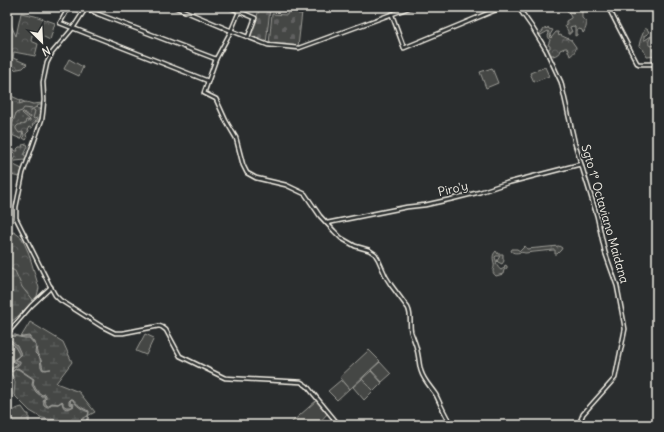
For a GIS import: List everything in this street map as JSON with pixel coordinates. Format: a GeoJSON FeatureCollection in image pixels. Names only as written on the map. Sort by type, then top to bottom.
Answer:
{"type":"FeatureCollection","features":[{"type":"Feature","properties":{"kind":"main road"},"geometry":{"type":"LineString","coordinates":[[84,11],[69,7],[60,23],[208,81]]}},
{"type":"Feature","properties":{"kind":"main road"},"geometry":{"type":"LineString","coordinates":[[176,7],[268,45],[299,48],[411,7]]}},
{"type":"Feature","properties":{"kind":"main road"},"geometry":{"type":"LineString","coordinates":[[229,7],[255,18],[248,37]]}},
{"type":"Feature","properties":{"kind":"main road"},"geometry":{"type":"LineString","coordinates":[[241,7],[231,31],[216,59],[204,93],[216,99],[236,138],[243,165],[248,175],[286,185],[305,194],[326,223],[341,238],[355,246],[369,250],[378,258],[386,277],[410,312],[411,332],[415,343],[421,372],[452,425]]}},
{"type":"Feature","properties":{"kind":"main road"},"geometry":{"type":"LineString","coordinates":[[392,14],[404,48],[503,7]]}},
{"type":"Feature","properties":{"kind":"main road","name":"Sgto 1° Octaviano Maidana"},"geometry":{"type":"LineString","coordinates":[[518,7],[546,50],[561,82],[574,140],[597,216],[605,252],[617,286],[625,329],[618,370],[615,378],[583,414],[581,425]]}},
{"type":"Feature","properties":{"kind":"main road"},"geometry":{"type":"LineString","coordinates":[[608,7],[637,63],[657,64]]}},
{"type":"Feature","properties":{"kind":"main road"},"geometry":{"type":"LineString","coordinates":[[216,59],[98,14],[86,8],[52,53],[47,63],[42,82],[44,100],[42,119],[23,173],[16,214],[18,223],[55,294],[60,300],[101,326],[111,332],[119,334],[160,326],[166,330],[180,356],[225,378],[301,382],[307,386],[339,425]]}},
{"type":"Feature","properties":{"kind":"main road","name":"Piro'y"},"geometry":{"type":"LineString","coordinates":[[326,223],[452,199],[581,164]]}},
{"type":"Feature","properties":{"kind":"main road"},"geometry":{"type":"LineString","coordinates":[[7,334],[31,306],[51,287]]}},
{"type":"Feature","properties":{"kind":"green space"},"geometry":{"type":"Polygon","coordinates":[[[260,7],[270,9],[266,44],[249,37],[260,7]]]}},
{"type":"Feature","properties":{"kind":"green space"},"geometry":{"type":"Polygon","coordinates":[[[565,7],[582,7],[582,18],[586,24],[583,33],[582,30],[579,29],[577,30],[577,35],[575,36],[575,27],[573,26],[570,27],[572,32],[568,34],[565,26],[566,21],[571,17],[565,7]]]}},
{"type":"Feature","properties":{"kind":"green space"},"geometry":{"type":"Polygon","coordinates":[[[288,11],[302,12],[298,47],[269,44],[272,14],[287,15],[288,11]]]}},
{"type":"Feature","properties":{"kind":"green space"},"geometry":{"type":"Polygon","coordinates":[[[21,13],[55,23],[50,40],[40,35],[32,35],[31,41],[38,44],[35,56],[14,52],[13,58],[27,64],[23,68],[7,71],[7,23],[10,23],[16,36],[21,13]]]}},
{"type":"Feature","properties":{"kind":"green space"},"geometry":{"type":"Polygon","coordinates":[[[548,27],[549,29],[553,30],[550,35],[551,38],[556,32],[558,32],[559,36],[560,35],[571,40],[576,47],[575,51],[570,56],[567,48],[560,50],[556,55],[549,55],[547,50],[550,48],[548,45],[550,40],[548,36],[549,33],[548,31],[541,35],[539,34],[548,27]]]}},
{"type":"Feature","properties":{"kind":"green space"},"geometry":{"type":"Polygon","coordinates":[[[645,28],[649,33],[644,36],[644,40],[651,36],[649,45],[656,45],[656,49],[653,51],[657,51],[657,56],[647,57],[643,49],[639,46],[645,28]]]}},
{"type":"Feature","properties":{"kind":"green space"},"geometry":{"type":"Polygon","coordinates":[[[69,59],[83,67],[79,76],[64,69],[69,59]]]}},
{"type":"Feature","properties":{"kind":"green space"},"geometry":{"type":"Polygon","coordinates":[[[545,67],[549,76],[534,82],[530,73],[545,67]]]}},
{"type":"Feature","properties":{"kind":"green space"},"geometry":{"type":"Polygon","coordinates":[[[492,68],[498,83],[486,88],[480,72],[492,68]]]}},
{"type":"Feature","properties":{"kind":"green space"},"geometry":{"type":"Polygon","coordinates":[[[7,94],[20,100],[19,104],[26,102],[33,104],[43,103],[43,105],[39,105],[33,109],[24,108],[22,111],[16,113],[11,128],[7,126],[7,94]]]}},
{"type":"Feature","properties":{"kind":"green space"},"geometry":{"type":"Polygon","coordinates":[[[20,100],[42,110],[39,122],[26,120],[21,139],[7,133],[7,126],[11,127],[20,100]]]}},
{"type":"Feature","properties":{"kind":"green space"},"geometry":{"type":"Polygon","coordinates":[[[32,110],[35,111],[33,118],[37,118],[38,120],[36,120],[32,125],[32,128],[28,128],[29,131],[26,134],[26,140],[23,138],[23,132],[19,133],[16,127],[30,121],[22,113],[24,112],[31,118],[30,113],[32,110]]]}},
{"type":"Feature","properties":{"kind":"green space"},"geometry":{"type":"Polygon","coordinates":[[[27,144],[28,147],[24,155],[27,157],[26,160],[15,161],[14,165],[22,169],[19,177],[7,174],[7,165],[10,164],[15,157],[15,153],[7,150],[7,146],[18,151],[17,149],[19,147],[23,147],[22,145],[27,144]]]}},
{"type":"Feature","properties":{"kind":"green space"},"geometry":{"type":"Polygon","coordinates":[[[14,232],[22,238],[29,254],[39,288],[37,296],[18,317],[12,313],[9,318],[10,323],[7,326],[7,243],[10,242],[7,234],[14,232]]]}},
{"type":"Feature","properties":{"kind":"green space"},"geometry":{"type":"Polygon","coordinates":[[[525,246],[527,249],[559,246],[562,248],[557,254],[555,254],[555,250],[525,253],[514,253],[511,251],[512,249],[517,249],[520,251],[525,246]]]}},
{"type":"Feature","properties":{"kind":"green space"},"geometry":{"type":"Polygon","coordinates":[[[496,251],[498,254],[503,254],[504,261],[502,264],[497,261],[500,256],[495,257],[498,267],[501,270],[505,265],[507,268],[504,270],[503,274],[496,276],[493,271],[493,257],[496,251]]]}},
{"type":"Feature","properties":{"kind":"green space"},"geometry":{"type":"Polygon","coordinates":[[[7,267],[15,271],[22,287],[33,301],[15,319],[7,324],[7,267]]]}},
{"type":"Feature","properties":{"kind":"green space"},"geometry":{"type":"Polygon","coordinates":[[[30,322],[63,342],[72,362],[56,383],[79,392],[95,412],[71,425],[62,425],[55,420],[42,418],[30,411],[14,395],[14,378],[7,369],[7,351],[10,347],[7,343],[7,336],[15,335],[21,337],[30,322]]]}},
{"type":"Feature","properties":{"kind":"green space"},"geometry":{"type":"Polygon","coordinates":[[[145,334],[154,338],[146,355],[136,351],[145,334]]]}},
{"type":"Feature","properties":{"kind":"green space"},"geometry":{"type":"Polygon","coordinates":[[[369,350],[380,361],[350,389],[340,377],[369,350]]]}},
{"type":"Feature","properties":{"kind":"green space"},"geometry":{"type":"Polygon","coordinates":[[[380,362],[391,374],[382,382],[371,370],[380,362]]]}},
{"type":"Feature","properties":{"kind":"green space"},"geometry":{"type":"Polygon","coordinates":[[[371,371],[382,383],[374,391],[362,379],[371,371]]]}},
{"type":"Feature","properties":{"kind":"green space"},"geometry":{"type":"Polygon","coordinates":[[[362,379],[373,391],[364,400],[353,387],[362,379]]]}},
{"type":"Feature","properties":{"kind":"green space"},"geometry":{"type":"Polygon","coordinates":[[[341,380],[349,389],[337,400],[328,391],[341,380]]]}},
{"type":"Feature","properties":{"kind":"green space"},"geometry":{"type":"Polygon","coordinates":[[[317,400],[328,413],[317,425],[293,425],[291,423],[317,400]]]}},
{"type":"Feature","properties":{"kind":"green space"},"geometry":{"type":"Polygon","coordinates":[[[22,407],[27,414],[29,414],[29,425],[7,425],[11,413],[15,409],[22,407]]]}},
{"type":"Feature","properties":{"kind":"shaded area"},"geometry":{"type":"Polygon","coordinates":[[[15,335],[22,337],[29,336],[36,345],[37,353],[40,358],[35,353],[36,346],[29,338],[24,338],[15,336],[8,338],[17,345],[21,354],[19,356],[14,345],[8,341],[7,336],[15,335]]]}},
{"type":"Feature","properties":{"kind":"shaded area"},"geometry":{"type":"Polygon","coordinates":[[[19,356],[15,360],[20,361],[20,363],[11,371],[18,368],[34,379],[33,384],[37,391],[42,395],[46,395],[44,400],[47,406],[52,403],[58,404],[51,404],[49,407],[44,405],[43,401],[45,396],[41,396],[36,392],[32,385],[33,379],[18,369],[12,372],[9,370],[18,364],[13,360],[19,356]]]}},
{"type":"Feature","properties":{"kind":"shaded area"},"geometry":{"type":"Polygon","coordinates":[[[40,358],[43,369],[45,370],[43,370],[41,367],[40,358]]]}},
{"type":"Feature","properties":{"kind":"shaded area"},"geometry":{"type":"Polygon","coordinates":[[[71,399],[70,403],[73,404],[74,406],[72,407],[73,405],[69,404],[71,399]]]}},
{"type":"Feature","properties":{"kind":"shaded area"},"geometry":{"type":"Polygon","coordinates":[[[71,399],[73,399],[89,412],[80,408],[71,399]]]}},
{"type":"Feature","properties":{"kind":"shaded area"},"geometry":{"type":"Polygon","coordinates":[[[62,401],[63,405],[66,407],[72,407],[66,409],[63,407],[62,402],[58,404],[62,401]]]}},
{"type":"Feature","properties":{"kind":"shaded area"},"geometry":{"type":"Polygon","coordinates":[[[89,412],[88,425],[86,425],[86,422],[89,412]]]}}]}
